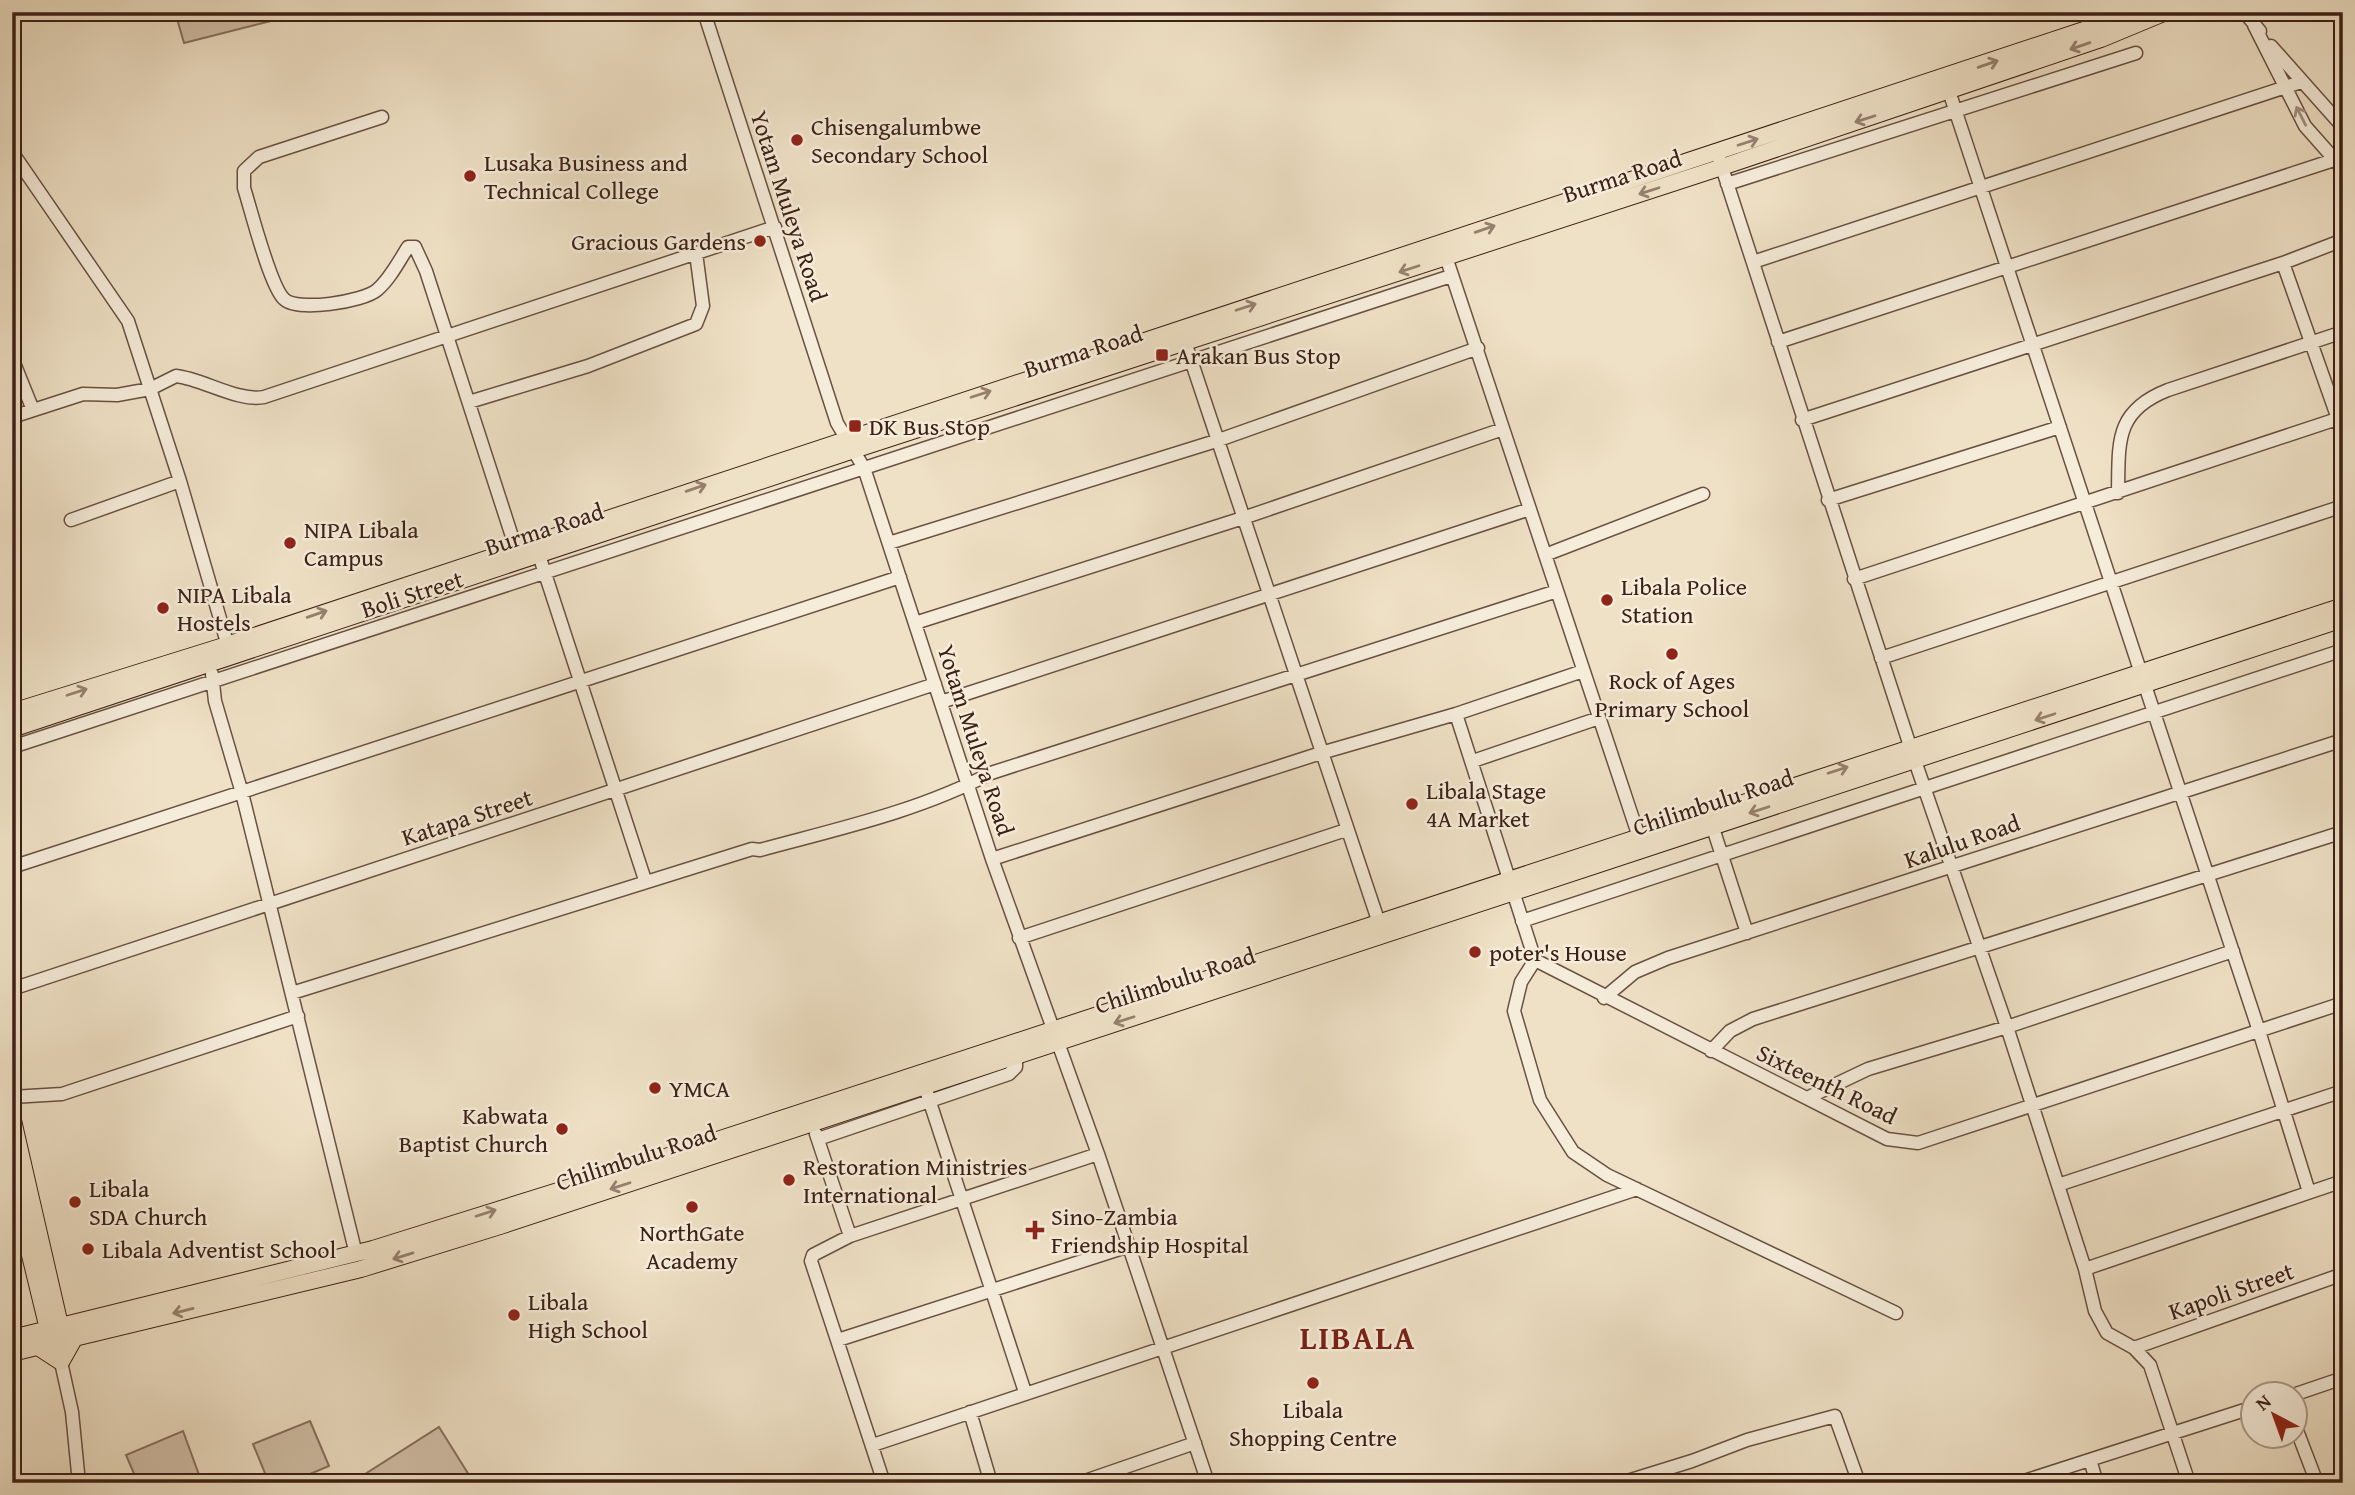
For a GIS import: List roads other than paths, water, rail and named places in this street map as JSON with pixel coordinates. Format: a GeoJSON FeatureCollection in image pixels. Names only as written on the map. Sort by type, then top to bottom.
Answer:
{"type":"FeatureCollection","features":[{"type":"Feature","properties":{"kind":"main road","name":"Burma Road"},"geometry":{"type":"LineString","coordinates":[[1947,85],[2138,12]]}},
{"type":"Feature","properties":{"kind":"main road","name":"Burma Road"},"geometry":{"type":"LineString","coordinates":[[12,712],[229,650],[1947,85],[2139,26],[2166,12]]}},
{"type":"Feature","properties":{"kind":"main road","name":"Burma Road"},"geometry":{"type":"LineString","coordinates":[[518,555],[539,555],[849,444]]}},
{"type":"Feature","properties":{"kind":"main road","name":"Chilimbulu Road"},"geometry":{"type":"LineString","coordinates":[[2143,679],[2343,606]]}},
{"type":"Feature","properties":{"kind":"main road","name":"Chilimbulu Road"},"geometry":{"type":"LineString","coordinates":[[12,1353],[52,1333],[74,1339],[361,1269],[810,1116],[1511,886],[1639,836],[2343,619]]}},
{"type":"Feature","properties":{"kind":"main road","name":"Burma Road"},"geometry":{"type":"LineString","coordinates":[[12,729],[212,663],[229,650]]}},
{"type":"Feature","properties":{"kind":"main road","name":"Chilimbulu Road"},"geometry":{"type":"LineString","coordinates":[[923,1079],[1016,1056],[1055,1037],[1379,923],[1712,825],[1912,753]]}},
{"type":"Feature","properties":{"kind":"main road"},"geometry":{"type":"LineString","coordinates":[[12,1116],[25,1237]]}},
{"type":"Feature","properties":{"kind":"main road","name":"Chilimbulu Road"},"geometry":{"type":"LineString","coordinates":[[12,1338],[52,1333],[356,1254],[810,1116]]}},
{"type":"Feature","properties":{"kind":"main road"},"geometry":{"type":"LineString","coordinates":[[12,1181],[25,1237],[47,1299],[52,1333],[61,1362]]}},
{"type":"Feature","properties":{"kind":"main road"},"geometry":{"type":"LineString","coordinates":[[47,1299],[66,1314],[52,1333]]}},
{"type":"Feature","properties":{"kind":"main road"},"geometry":{"type":"LineString","coordinates":[[61,1362],[74,1339]]}},
{"type":"Feature","properties":{"kind":"street","name":"Yotam Muleya Road"},"geometry":{"type":"LineString","coordinates":[[704,12],[849,444],[864,468],[992,859],[1098,1154],[1208,1483]]}},
{"type":"Feature","properties":{"kind":"street"},"geometry":{"type":"LineString","coordinates":[[2244,12],[2301,82],[2343,127]]}},
{"type":"Feature","properties":{"kind":"street"},"geometry":{"type":"LineString","coordinates":[[2255,25],[2305,126],[2337,159],[2343,169]]}},
{"type":"Feature","properties":{"kind":"street"},"geometry":{"type":"LineString","coordinates":[[1727,184],[2136,53]]}},
{"type":"Feature","properties":{"kind":"street"},"geometry":{"type":"LineString","coordinates":[[1753,262],[2287,89],[2301,82]]}},
{"type":"Feature","properties":{"kind":"street"},"geometry":{"type":"LineString","coordinates":[[1947,85],[2208,873],[2309,1192]]}},
{"type":"Feature","properties":{"kind":"street"},"geometry":{"type":"LineString","coordinates":[[382,117],[259,157],[244,171],[244,188],[277,290],[284,300],[300,306],[368,296],[385,282],[408,247],[412,246],[418,250],[518,555]]}},
{"type":"Feature","properties":{"kind":"street"},"geometry":{"type":"LineString","coordinates":[[12,152],[128,321],[180,481],[229,650]]}},
{"type":"Feature","properties":{"kind":"street"},"geometry":{"type":"LineString","coordinates":[[1778,342],[2337,159]]}},
{"type":"Feature","properties":{"kind":"street"},"geometry":{"type":"LineString","coordinates":[[1720,160],[1854,579],[2007,1027],[2085,1269],[2095,1311],[2102,1327],[2134,1348],[2150,1365],[2189,1483]]}},
{"type":"Feature","properties":{"kind":"street"},"geometry":{"type":"LineString","coordinates":[[12,418],[89,392],[117,395],[150,389],[176,376],[256,398],[775,226]]}},
{"type":"Feature","properties":{"kind":"street"},"geometry":{"type":"LineString","coordinates":[[1802,420],[2283,263],[2343,240]]}},
{"type":"Feature","properties":{"kind":"street"},"geometry":{"type":"LineString","coordinates":[[1444,250],[1639,836]]}},
{"type":"Feature","properties":{"kind":"street"},"geometry":{"type":"LineString","coordinates":[[469,402],[587,366],[696,324],[703,306],[696,253]]}},
{"type":"Feature","properties":{"kind":"street"},"geometry":{"type":"LineString","coordinates":[[2283,263],[2340,418],[2343,433]]}},
{"type":"Feature","properties":{"kind":"street","name":"Boli Street"},"geometry":{"type":"LineString","coordinates":[[12,747],[1451,276]]}},
{"type":"Feature","properties":{"kind":"street"},"geometry":{"type":"LineString","coordinates":[[2118,493],[2119,436],[2125,421],[2146,401],[2168,390],[2343,332]]}},
{"type":"Feature","properties":{"kind":"street"},"geometry":{"type":"LineString","coordinates":[[1183,335],[1267,595],[1379,923]]}},
{"type":"Feature","properties":{"kind":"street"},"geometry":{"type":"LineString","coordinates":[[889,543],[1216,441],[1478,348]]}},
{"type":"Feature","properties":{"kind":"street"},"geometry":{"type":"LineString","coordinates":[[12,358],[33,410]]}},
{"type":"Feature","properties":{"kind":"street"},"geometry":{"type":"LineString","coordinates":[[1854,579],[2340,418]]}},
{"type":"Feature","properties":{"kind":"street"},"geometry":{"type":"LineString","coordinates":[[1828,500],[2060,427]]}},
{"type":"Feature","properties":{"kind":"street"},"geometry":{"type":"LineString","coordinates":[[915,623],[1243,518],[1503,429]]}},
{"type":"Feature","properties":{"kind":"street"},"geometry":{"type":"LineString","coordinates":[[71,520],[180,481]]}},
{"type":"Feature","properties":{"kind":"street"},"geometry":{"type":"LineString","coordinates":[[1545,555],[1703,494]]}},
{"type":"Feature","properties":{"kind":"street"},"geometry":{"type":"LineString","coordinates":[[1881,658],[2343,506]]}},
{"type":"Feature","properties":{"kind":"street"},"geometry":{"type":"LineString","coordinates":[[941,702],[1530,509]]}},
{"type":"Feature","properties":{"kind":"street"},"geometry":{"type":"LineString","coordinates":[[539,555],[645,880]]}},
{"type":"Feature","properties":{"kind":"street"},"geometry":{"type":"LineString","coordinates":[[12,867],[900,577]]}},
{"type":"Feature","properties":{"kind":"street"},"geometry":{"type":"LineString","coordinates":[[292,993],[645,880],[752,849],[760,850],[828,832],[969,786],[991,773],[1557,591]]}},
{"type":"Feature","properties":{"kind":"street"},"geometry":{"type":"LineString","coordinates":[[1522,921],[1721,853],[2343,650]]}},
{"type":"Feature","properties":{"kind":"street"},"geometry":{"type":"LineString","coordinates":[[212,663],[215,701],[242,793],[356,1254]]}},
{"type":"Feature","properties":{"kind":"street"},"geometry":{"type":"LineString","coordinates":[[992,859],[1321,753],[1456,714],[1583,671]]}},
{"type":"Feature","properties":{"kind":"street","name":"Katapa Street"},"geometry":{"type":"LineString","coordinates":[[12,989],[935,684]]}},
{"type":"Feature","properties":{"kind":"street"},"geometry":{"type":"LineString","coordinates":[[1456,714],[1535,960],[1521,982],[1514,1011],[1541,1100],[1573,1152],[1607,1175],[1896,1313]]}},
{"type":"Feature","properties":{"kind":"street"},"geometry":{"type":"LineString","coordinates":[[1473,761],[1599,718]]}},
{"type":"Feature","properties":{"kind":"street","name":"Kalulu Road"},"geometry":{"type":"LineString","coordinates":[[1604,998],[1635,972],[2179,791],[2343,740]]}},
{"type":"Feature","properties":{"kind":"street"},"geometry":{"type":"LineString","coordinates":[[1712,825],[1747,933]]}},
{"type":"Feature","properties":{"kind":"street"},"geometry":{"type":"LineString","coordinates":[[1019,938],[1346,830]]}},
{"type":"Feature","properties":{"kind":"street"},"geometry":{"type":"LineString","coordinates":[[1711,1051],[1730,1031],[1753,1019],[2343,832]]}},
{"type":"Feature","properties":{"kind":"street"},"geometry":{"type":"LineString","coordinates":[[1807,1098],[1868,1069],[2007,1027],[2233,951]]}},
{"type":"Feature","properties":{"kind":"street","name":"Sixteenth Road"},"geometry":{"type":"LineString","coordinates":[[1535,960],[1604,998],[1886,1139],[1908,1144],[2343,1003]]}},
{"type":"Feature","properties":{"kind":"street"},"geometry":{"type":"LineString","coordinates":[[12,1097],[62,1094],[298,1016]]}},
{"type":"Feature","properties":{"kind":"street"},"geometry":{"type":"LineString","coordinates":[[818,1139],[1009,1074],[1016,1067],[1016,1056]]}},
{"type":"Feature","properties":{"kind":"street"},"geometry":{"type":"LineString","coordinates":[[923,1079],[1025,1392]]}},
{"type":"Feature","properties":{"kind":"street"},"geometry":{"type":"LineString","coordinates":[[2058,1185],[2343,1091]]}},
{"type":"Feature","properties":{"kind":"street"},"geometry":{"type":"LineString","coordinates":[[810,1116],[850,1236]]}},
{"type":"Feature","properties":{"kind":"street"},"geometry":{"type":"LineString","coordinates":[[884,1483],[811,1258],[818,1249],[850,1236],[1098,1154]]}},
{"type":"Feature","properties":{"kind":"street"},"geometry":{"type":"LineString","coordinates":[[2085,1269],[2343,1181]]}},
{"type":"Feature","properties":{"kind":"street"},"geometry":{"type":"LineString","coordinates":[[873,1445],[1637,1189]]}},
{"type":"Feature","properties":{"kind":"street"},"geometry":{"type":"LineString","coordinates":[[838,1340],[1129,1246]]}},
{"type":"Feature","properties":{"kind":"street","name":"Kapoli Street"},"geometry":{"type":"LineString","coordinates":[[2134,1348],[2343,1275]]}},
{"type":"Feature","properties":{"kind":"street"},"geometry":{"type":"LineString","coordinates":[[61,1362],[72,1412],[79,1483]]}},
{"type":"Feature","properties":{"kind":"street"},"geometry":{"type":"LineString","coordinates":[[2310,1389],[2343,1378]]}},
{"type":"Feature","properties":{"kind":"street"},"geometry":{"type":"LineString","coordinates":[[2018,1483],[2240,1411]]}},
{"type":"Feature","properties":{"kind":"street"},"geometry":{"type":"LineString","coordinates":[[970,1412],[990,1483]]}},
{"type":"Feature","properties":{"kind":"street"},"geometry":{"type":"LineString","coordinates":[[1621,1483],[1692,1461],[1746,1440],[1835,1416],[1859,1483]]}},
{"type":"Feature","properties":{"kind":"street"},"geometry":{"type":"LineString","coordinates":[[1079,1483],[1195,1443]]}},
{"type":"Feature","properties":{"kind":"street"},"geometry":{"type":"LineString","coordinates":[[2304,1450],[2317,1483]]}},
{"type":"Feature","properties":{"kind":"street"},"geometry":{"type":"LineString","coordinates":[[2090,1460],[2097,1483]]}},
{"type":"Feature","properties":{"kind":"place","name":"Chisengalumbwe Secondary School"},"geometry":{"type":"Point","coordinates":[797,140]}},
{"type":"Feature","properties":{"kind":"place","name":"Lusaka Business and Technical College"},"geometry":{"type":"Point","coordinates":[470,176]}},
{"type":"Feature","properties":{"kind":"place","name":"Gracious Gardens"},"geometry":{"type":"Point","coordinates":[760,241]}},
{"type":"Feature","properties":{"kind":"place","name":"Arakan Bus Stop"},"geometry":{"type":"Point","coordinates":[1162,355]}},
{"type":"Feature","properties":{"kind":"place","name":"DK Bus Stop"},"geometry":{"type":"Point","coordinates":[855,426]}},
{"type":"Feature","properties":{"kind":"place","name":"NIPA Libala Campus"},"geometry":{"type":"Point","coordinates":[290,543]}},
{"type":"Feature","properties":{"kind":"place","name":"Libala Police Station"},"geometry":{"type":"Point","coordinates":[1607,600]}},
{"type":"Feature","properties":{"kind":"place","name":"NIPA Libala Hostels"},"geometry":{"type":"Point","coordinates":[163,608]}},
{"type":"Feature","properties":{"kind":"place","name":"Rock of Ages Primary School"},"geometry":{"type":"Point","coordinates":[1672,654]}},
{"type":"Feature","properties":{"kind":"place","name":"Libala Stage 4A Market"},"geometry":{"type":"Point","coordinates":[1412,804]}},
{"type":"Feature","properties":{"kind":"place","name":"poter's House"},"geometry":{"type":"Point","coordinates":[1475,952]}},
{"type":"Feature","properties":{"kind":"place","name":"YMCA"},"geometry":{"type":"Point","coordinates":[655,1088]}},
{"type":"Feature","properties":{"kind":"place","name":"Kabwata Baptist Church"},"geometry":{"type":"Point","coordinates":[562,1129]}},
{"type":"Feature","properties":{"kind":"place","name":"Restoration Ministries International"},"geometry":{"type":"Point","coordinates":[789,1180]}},
{"type":"Feature","properties":{"kind":"place","name":"Libala SDA Church"},"geometry":{"type":"Point","coordinates":[75,1202]}},
{"type":"Feature","properties":{"kind":"place","name":"NorthGate Academy"},"geometry":{"type":"Point","coordinates":[692,1207]}},
{"type":"Feature","properties":{"kind":"place","name":"Sino-Zambia Friendship Hospital"},"geometry":{"type":"Point","coordinates":[1035,1230]}},
{"type":"Feature","properties":{"kind":"place","name":"Libala Adventist School"},"geometry":{"type":"Point","coordinates":[88,1249]}},
{"type":"Feature","properties":{"kind":"place","name":"Libala High School"},"geometry":{"type":"Point","coordinates":[514,1315]}},
{"type":"Feature","properties":{"kind":"place","name":"Libala Shopping Centre"},"geometry":{"type":"Point","coordinates":[1313,1383]}},
{"type":"Feature","properties":{"kind":"district","name":"LIBALA"},"geometry":{"type":"Point","coordinates":[1358,1337]}}]}
